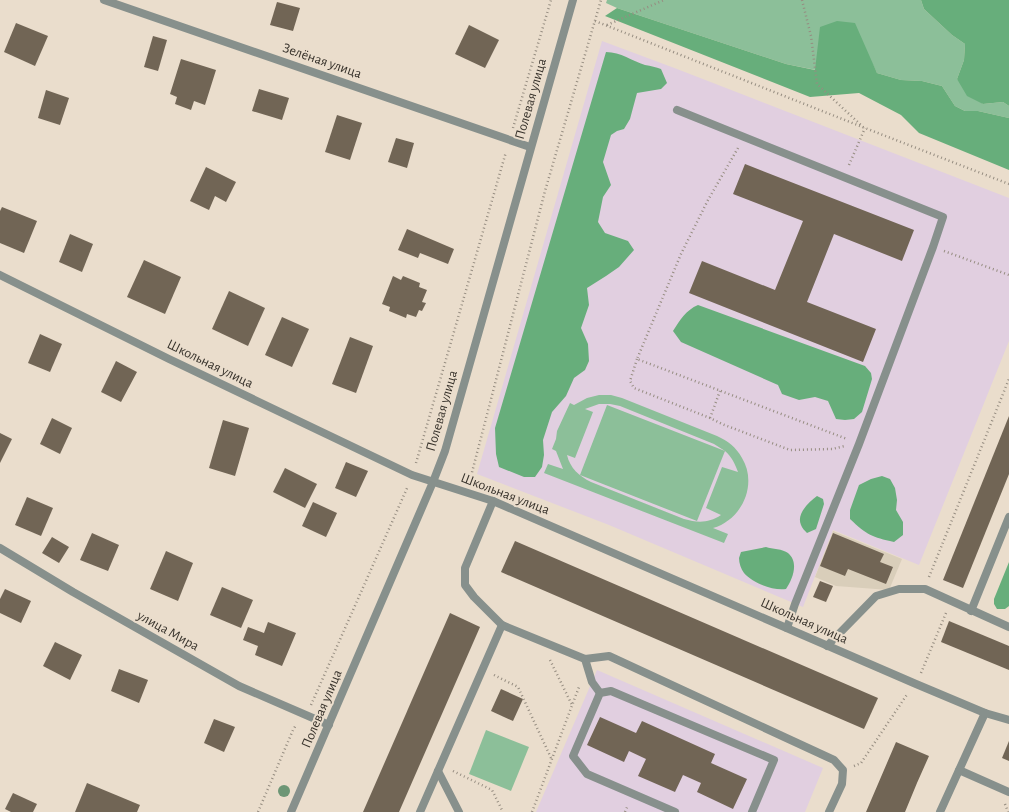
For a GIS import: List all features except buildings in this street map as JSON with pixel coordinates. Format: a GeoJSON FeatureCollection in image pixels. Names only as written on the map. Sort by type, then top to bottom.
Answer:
{"type":"FeatureCollection","features":[{"type":"Feature","properties":{"kind":"street","name":"Зелёная улица"},"geometry":{"type":"LineString","coordinates":[[104,0],[530,147]]}},
{"type":"Feature","properties":{"kind":"street","name":"Полевая улица"},"geometry":{"type":"LineString","coordinates":[[291,812],[445,451],[530,147],[573,0]]}},
{"type":"Feature","properties":{"kind":"street"},"geometry":{"type":"LineString","coordinates":[[677,110],[943,217],[859,444],[795,604],[787,628]]}},
{"type":"Feature","properties":{"kind":"street","name":"Школьная улица"},"geometry":{"type":"LineString","coordinates":[[0,275],[162,355],[412,475],[493,501],[916,684],[985,713],[1009,720]]}},
{"type":"Feature","properties":{"kind":"street"},"geometry":{"type":"LineString","coordinates":[[493,501],[465,568],[465,584],[474,597],[502,625],[585,659],[609,656],[834,760],[843,770],[842,784],[830,812]]}},
{"type":"Feature","properties":{"kind":"street"},"geometry":{"type":"LineString","coordinates":[[972,611],[1009,517]]}},
{"type":"Feature","properties":{"kind":"street","name":"улица Мира"},"geometry":{"type":"LineString","coordinates":[[0,548],[73,592],[239,686],[329,725]]}},
{"type":"Feature","properties":{"kind":"street"},"geometry":{"type":"LineString","coordinates":[[827,646],[876,596],[899,589],[924,589],[1009,627]]}},
{"type":"Feature","properties":{"kind":"street"},"geometry":{"type":"LineString","coordinates":[[420,812],[502,625]]}},
{"type":"Feature","properties":{"kind":"street"},"geometry":{"type":"LineString","coordinates":[[585,659],[592,682],[600,693]]}},
{"type":"Feature","properties":{"kind":"street"},"geometry":{"type":"LineString","coordinates":[[600,693],[611,691],[774,760],[752,812]]}},
{"type":"Feature","properties":{"kind":"street"},"geometry":{"type":"LineString","coordinates":[[600,693],[573,756],[587,774],[674,812]]}},
{"type":"Feature","properties":{"kind":"street"},"geometry":{"type":"LineString","coordinates":[[940,812],[985,713]]}},
{"type":"Feature","properties":{"kind":"street"},"geometry":{"type":"LineString","coordinates":[[439,768],[459,812]]}},
{"type":"Feature","properties":{"kind":"street"},"geometry":{"type":"LineString","coordinates":[[959,770],[1009,792]]}},
{"type":"Feature","properties":{"kind":"path"},"geometry":{"type":"LineString","coordinates":[[258,812],[293,730],[312,702],[412,475],[551,0]]}},
{"type":"Feature","properties":{"kind":"path"},"geometry":{"type":"LineString","coordinates":[[466,492],[545,192],[601,0]]}},
{"type":"Feature","properties":{"kind":"path"},"geometry":{"type":"LineString","coordinates":[[606,26],[664,0]]}},
{"type":"Feature","properties":{"kind":"path"},"geometry":{"type":"LineString","coordinates":[[802,0],[811,36],[817,84],[864,128]]}},
{"type":"Feature","properties":{"kind":"path"},"geometry":{"type":"LineString","coordinates":[[595,21],[1009,184]]}},
{"type":"Feature","properties":{"kind":"path"},"geometry":{"type":"LineString","coordinates":[[844,176],[864,128]]}},
{"type":"Feature","properties":{"kind":"path"},"geometry":{"type":"LineString","coordinates":[[744,137],[733,159],[708,200],[681,254],[637,359],[630,380],[634,388],[790,450],[832,449],[859,444]]}},
{"type":"Feature","properties":{"kind":"path"},"geometry":{"type":"LineString","coordinates":[[933,246],[1009,275]]}},
{"type":"Feature","properties":{"kind":"path"},"geometry":{"type":"LineString","coordinates":[[637,359],[859,444]]}},
{"type":"Feature","properties":{"kind":"path"},"geometry":{"type":"LineString","coordinates":[[924,589],[1009,379]]}},
{"type":"Feature","properties":{"kind":"path"},"geometry":{"type":"LineString","coordinates":[[710,418],[720,391]]}},
{"type":"Feature","properties":{"kind":"path"},"geometry":{"type":"LineString","coordinates":[[843,770],[861,763],[908,692],[916,684],[951,600]]}},
{"type":"Feature","properties":{"kind":"path"},"geometry":{"type":"LineString","coordinates":[[482,670],[518,687],[552,760]]}},
{"type":"Feature","properties":{"kind":"path"},"geometry":{"type":"LineString","coordinates":[[557,672],[572,705]]}},
{"type":"Feature","properties":{"kind":"path"},"geometry":{"type":"LineString","coordinates":[[532,812],[580,685]]}},
{"type":"Feature","properties":{"kind":"path"},"geometry":{"type":"LineString","coordinates":[[439,768],[492,790],[502,812]]}},
{"type":"Feature","properties":{"kind":"shaded area"},"geometry":{"type":"Polygon","coordinates":[[[602,41],[1009,198],[1009,341],[919,565],[833,530],[803,607],[609,525],[477,474],[602,41]]]}},
{"type":"Feature","properties":{"kind":"shaded area"},"geometry":{"type":"Polygon","coordinates":[[[833,531],[902,559],[889,590],[836,586],[815,577],[833,531]]]}},
{"type":"Feature","properties":{"kind":"shaded area"},"geometry":{"type":"Polygon","coordinates":[[[597,670],[823,768],[805,812],[536,812],[597,670]]]}},
{"type":"Feature","properties":{"kind":"green space"},"geometry":{"type":"Polygon","coordinates":[[[607,0],[921,0],[924,9],[952,35],[965,44],[964,60],[957,79],[983,104],[1003,102],[1009,106],[1009,118],[978,111],[965,111],[955,106],[942,86],[922,81],[901,80],[877,73],[870,59],[816,70],[786,64],[617,8],[606,3],[607,0]]]}},
{"type":"Feature","properties":{"kind":"green space"},"geometry":{"type":"Polygon","coordinates":[[[921,0],[1009,0],[1009,106],[1003,102],[983,104],[967,96],[957,79],[964,60],[965,44],[952,35],[924,9],[921,0]]]}},
{"type":"Feature","properties":{"kind":"green space"},"geometry":{"type":"Polygon","coordinates":[[[617,8],[786,64],[815,70],[820,27],[837,21],[855,23],[877,73],[901,80],[922,81],[942,86],[955,106],[965,111],[978,111],[1009,118],[1009,170],[919,133],[901,115],[859,93],[810,97],[605,16],[617,8]]]}},
{"type":"Feature","properties":{"kind":"green space"},"geometry":{"type":"Polygon","coordinates":[[[606,52],[617,53],[645,65],[661,69],[667,83],[661,89],[637,93],[630,119],[624,129],[611,135],[603,162],[611,185],[603,197],[598,222],[605,233],[628,241],[634,250],[619,267],[587,288],[589,305],[581,328],[588,344],[589,361],[585,370],[574,378],[566,396],[552,412],[543,440],[544,455],[542,467],[535,477],[524,477],[499,467],[496,454],[495,428],[606,52]]]}},
{"type":"Feature","properties":{"kind":"green space"},"geometry":{"type":"Polygon","coordinates":[[[698,305],[865,366],[871,373],[872,379],[862,412],[854,419],[836,419],[828,401],[815,397],[799,400],[782,394],[778,385],[681,342],[673,331],[681,319],[698,305]]]}},
{"type":"Feature","properties":{"kind":"green space"},"geometry":{"type":"Polygon","coordinates":[[[599,395],[611,395],[622,398],[717,436],[728,442],[740,454],[747,468],[748,489],[739,509],[732,517],[723,524],[713,528],[728,534],[724,543],[544,473],[548,464],[563,469],[556,451],[552,449],[557,431],[570,403],[574,405],[587,398],[599,395]],[[599,404],[585,409],[593,412],[575,458],[567,455],[570,464],[576,471],[591,482],[684,519],[699,522],[712,520],[721,515],[706,508],[722,467],[738,472],[727,453],[714,444],[620,406],[599,404]]]}},
{"type":"Feature","properties":{"kind":"green space"},"geometry":{"type":"Polygon","coordinates":[[[607,405],[725,451],[697,521],[580,475],[607,405]]]}},
{"type":"Feature","properties":{"kind":"green space"},"geometry":{"type":"Polygon","coordinates":[[[882,476],[890,479],[895,488],[897,500],[896,510],[903,522],[903,535],[894,542],[870,535],[850,519],[850,510],[859,485],[871,479],[882,476]]]}},
{"type":"Feature","properties":{"kind":"green space"},"geometry":{"type":"Polygon","coordinates":[[[817,496],[823,499],[824,504],[816,529],[807,533],[801,526],[800,517],[807,505],[817,496]]]}},
{"type":"Feature","properties":{"kind":"green space"},"geometry":{"type":"Polygon","coordinates":[[[766,547],[788,553],[793,561],[793,576],[786,589],[775,589],[764,586],[748,577],[742,570],[739,560],[741,552],[766,547]]]}},
{"type":"Feature","properties":{"kind":"green space"},"geometry":{"type":"Polygon","coordinates":[[[1009,562],[1009,606],[1005,609],[997,609],[994,604],[994,599],[1009,562]]]}},
{"type":"Feature","properties":{"kind":"green space"},"geometry":{"type":"Polygon","coordinates":[[[486,730],[529,747],[511,791],[469,774],[486,730]]]}}]}
